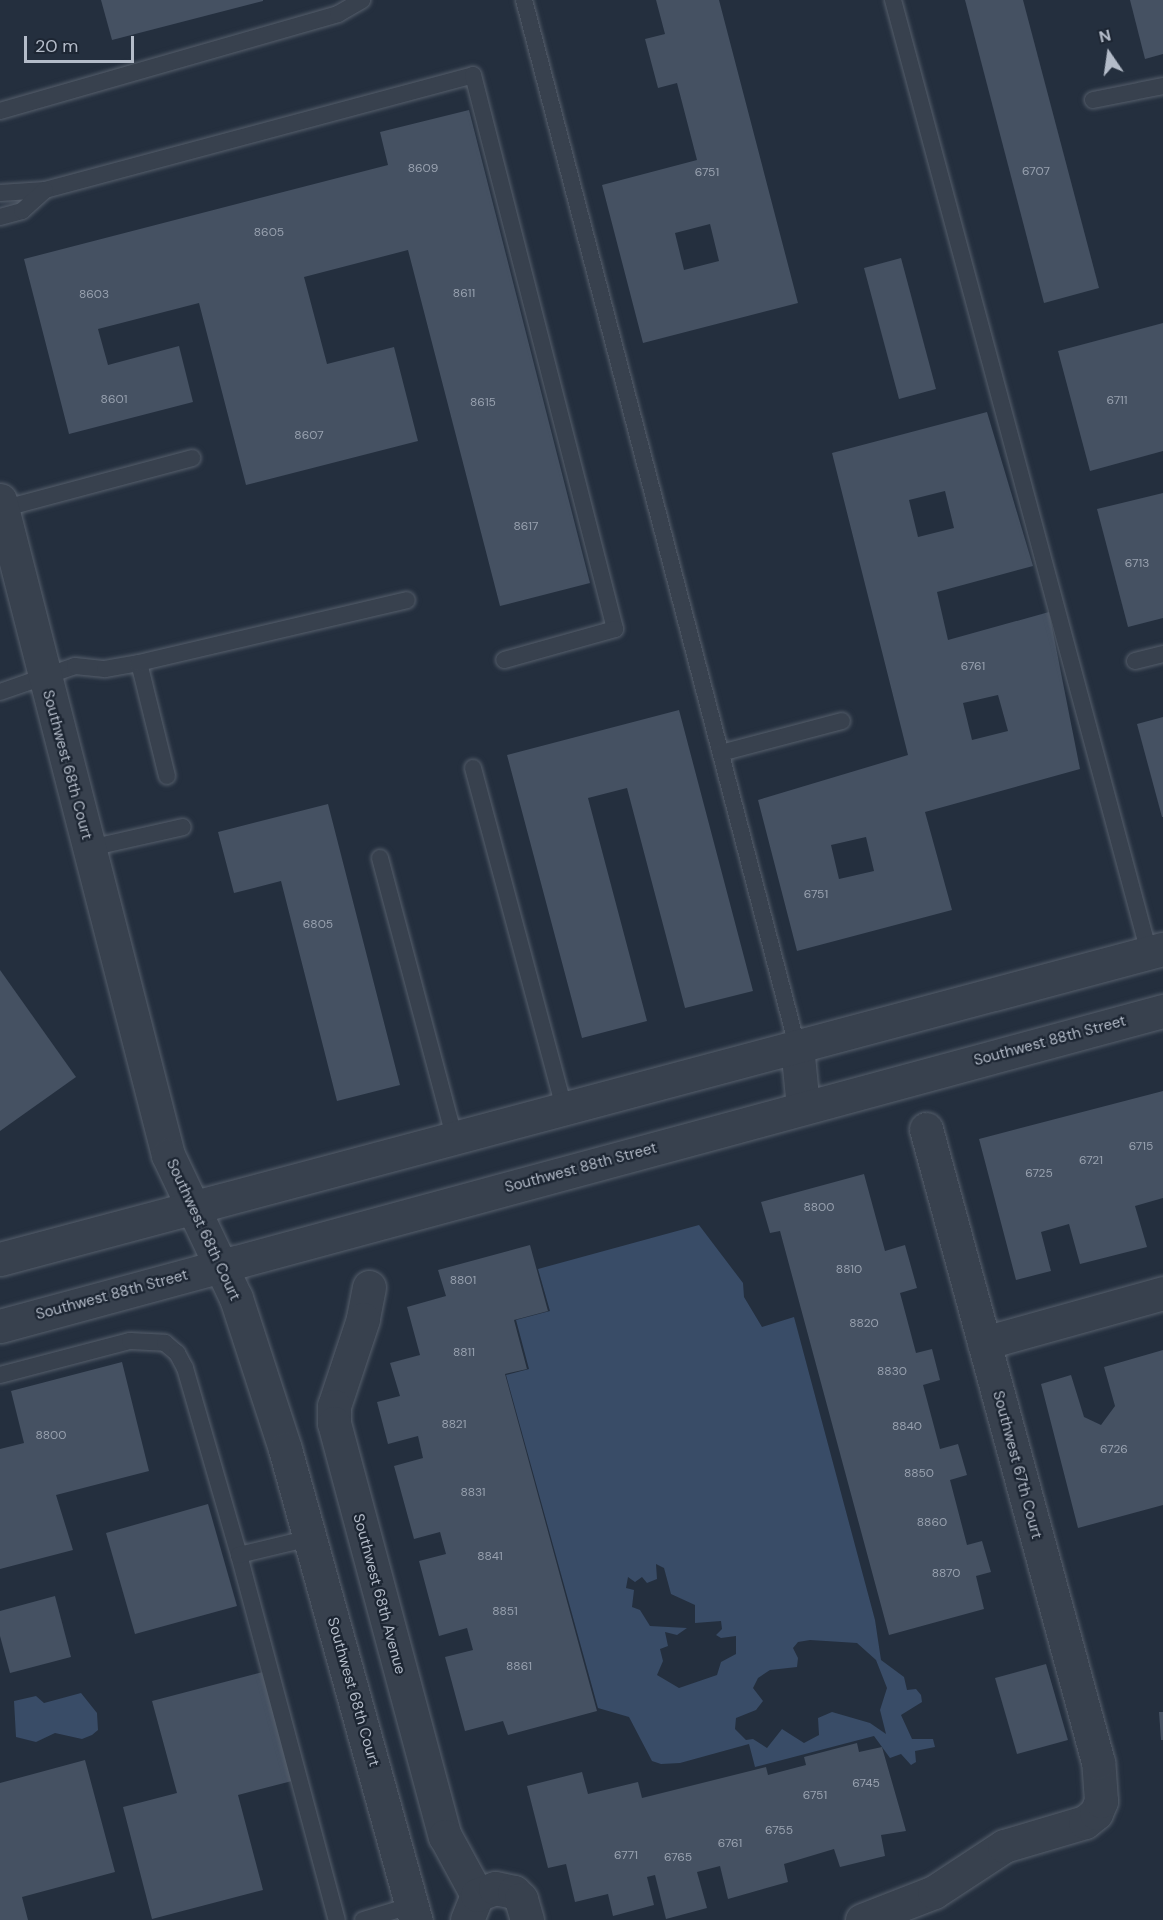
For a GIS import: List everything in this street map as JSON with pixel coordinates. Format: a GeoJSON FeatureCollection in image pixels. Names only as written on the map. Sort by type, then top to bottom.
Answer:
{"type":"FeatureCollection","features":[{"type":"Feature","properties":{"kind":"street","name":"Southwest 68th Court"},"geometry":{"type":"LineString","coordinates":[[1,505],[168,1155],[221,1267],[246,1329],[310,1538],[415,1913]]}},
{"type":"Feature","properties":{"kind":"street"},"geometry":{"type":"LineString","coordinates":[[0,1259],[454,1136],[1156,951]]}},
{"type":"Feature","properties":{"kind":"street","name":"Southwest 88th Street"},"geometry":{"type":"LineString","coordinates":[[0,1326],[1163,1011]]}},
{"type":"Feature","properties":{"kind":"street"},"geometry":{"type":"LineString","coordinates":[[797,1046],[803,1107]]}},
{"type":"Feature","properties":{"kind":"street","name":"Southwest 67th Court"},"geometry":{"type":"LineString","coordinates":[[862,1920],[934,1893],[1004,1846],[1085,1822],[1096,1813],[1101,1802],[1098,1762],[926,1128]]}},
{"type":"Feature","properties":{"kind":"street","name":"Southwest 68th Avenue"},"geometry":{"type":"LineString","coordinates":[[369,1287],[363,1319],[334,1406],[334,1423],[445,1836],[472,1907],[495,1888],[514,1892],[525,1908],[527,1920]]}},
{"type":"Feature","properties":{"kind":"street"},"geometry":{"type":"LineString","coordinates":[[984,1343],[1163,1293]]}},
{"type":"Feature","properties":{"kind":"lane"},"geometry":{"type":"LineString","coordinates":[[0,111],[338,14],[362,0]]}},
{"type":"Feature","properties":{"kind":"lane"},"geometry":{"type":"LineString","coordinates":[[524,0],[797,1046]]}},
{"type":"Feature","properties":{"kind":"lane"},"geometry":{"type":"LineString","coordinates":[[892,0],[1156,951]]}},
{"type":"Feature","properties":{"kind":"lane"},"geometry":{"type":"LineString","coordinates":[[0,193],[45,190],[473,75],[615,630],[504,660]]}},
{"type":"Feature","properties":{"kind":"lane"},"geometry":{"type":"LineString","coordinates":[[1093,100],[1163,86]]}},
{"type":"Feature","properties":{"kind":"lane"},"geometry":{"type":"LineString","coordinates":[[0,217],[22,211],[45,190]]}},
{"type":"Feature","properties":{"kind":"lane"},"geometry":{"type":"LineString","coordinates":[[1,505],[192,459]]}},
{"type":"Feature","properties":{"kind":"lane"},"geometry":{"type":"LineString","coordinates":[[0,692],[75,666],[105,669],[139,663],[407,600]]}},
{"type":"Feature","properties":{"kind":"lane"},"geometry":{"type":"LineString","coordinates":[[1135,661],[1163,654]]}},
{"type":"Feature","properties":{"kind":"lane"},"geometry":{"type":"LineString","coordinates":[[139,663],[167,776]]}},
{"type":"Feature","properties":{"kind":"lane"},"geometry":{"type":"LineString","coordinates":[[721,753],[842,722]]}},
{"type":"Feature","properties":{"kind":"lane"},"geometry":{"type":"LineString","coordinates":[[473,768],[564,1108]]}},
{"type":"Feature","properties":{"kind":"lane"},"geometry":{"type":"LineString","coordinates":[[90,848],[183,826]]}},
{"type":"Feature","properties":{"kind":"lane"},"geometry":{"type":"LineString","coordinates":[[380,858],[454,1136]]}},
{"type":"Feature","properties":{"kind":"lane"},"geometry":{"type":"LineString","coordinates":[[0,1376],[130,1341],[165,1343],[185,1368],[239,1555],[337,1920]]}},
{"type":"Feature","properties":{"kind":"lane"},"geometry":{"type":"LineString","coordinates":[[239,1555],[310,1538]]}},
{"type":"Feature","properties":{"kind":"lane"},"geometry":{"type":"LineString","coordinates":[[363,1920],[415,1913]]}},
{"type":"Feature","properties":{"kind":"water"},"geometry":{"type":"Polygon","coordinates":[[[699,1225],[743,1283],[744,1297],[762,1327],[794,1317],[875,1620],[881,1660],[904,1677],[907,1690],[916,1689],[921,1695],[922,1702],[901,1715],[912,1739],[933,1739],[935,1747],[915,1751],[916,1762],[911,1765],[901,1754],[890,1758],[874,1736],[755,1767],[749,1744],[680,1763],[661,1764],[652,1761],[629,1717],[598,1708],[506,1375],[529,1369],[516,1320],[550,1311],[538,1269],[699,1225]],[[656,1564],[657,1579],[647,1583],[642,1577],[635,1582],[628,1577],[626,1588],[634,1590],[632,1607],[640,1610],[650,1626],[687,1628],[677,1635],[665,1632],[668,1646],[660,1649],[663,1661],[657,1675],[679,1688],[717,1675],[721,1662],[736,1654],[736,1636],[721,1638],[716,1635],[722,1629],[721,1621],[695,1623],[695,1605],[671,1594],[664,1568],[656,1564]],[[810,1640],[798,1642],[793,1648],[798,1658],[797,1667],[770,1670],[758,1678],[753,1688],[763,1701],[756,1710],[736,1718],[735,1729],[746,1740],[753,1739],[767,1748],[782,1729],[804,1743],[819,1735],[818,1718],[832,1712],[870,1723],[886,1734],[880,1710],[887,1688],[876,1660],[857,1643],[810,1640]]]}},
{"type":"Feature","properties":{"kind":"water"},"geometry":{"type":"Polygon","coordinates":[[[81,1693],[97,1713],[98,1730],[92,1735],[82,1739],[55,1733],[36,1742],[16,1737],[14,1701],[36,1696],[44,1703],[81,1693]]]}},
{"type":"Feature","properties":{"kind":"building"},"geometry":{"type":"Polygon","coordinates":[[[101,0],[263,0],[263,1],[112,40],[101,0]]]}},
{"type":"Feature","properties":{"kind":"building"},"geometry":{"type":"Polygon","coordinates":[[[656,0],[719,0],[798,303],[643,343],[602,185],[697,160],[677,83],[658,88],[645,39],[665,34],[656,0]],[[710,224],[675,233],[684,270],[719,261],[710,224]]]}},
{"type":"Feature","properties":{"kind":"building"},"geometry":{"type":"Polygon","coordinates":[[[965,0],[1023,0],[1099,288],[1044,303],[965,0]]]}},
{"type":"Feature","properties":{"kind":"building"},"geometry":{"type":"Polygon","coordinates":[[[1130,0],[1163,0],[1163,54],[1145,59],[1130,0]]]}},
{"type":"Feature","properties":{"kind":"building"},"geometry":{"type":"Polygon","coordinates":[[[469,110],[590,583],[500,606],[408,250],[304,277],[327,364],[394,347],[418,441],[246,485],[199,303],[98,329],[108,365],[179,346],[193,402],[69,434],[24,259],[388,165],[380,132],[469,110]]]}},
{"type":"Feature","properties":{"kind":"building"},"geometry":{"type":"Polygon","coordinates":[[[901,258],[936,389],[899,399],[864,268],[901,258]]]}},
{"type":"Feature","properties":{"kind":"building"},"geometry":{"type":"Polygon","coordinates":[[[1163,323],[1163,451],[1090,471],[1058,351],[1163,323]]]}},
{"type":"Feature","properties":{"kind":"building"},"geometry":{"type":"Polygon","coordinates":[[[987,412],[1033,566],[937,592],[948,640],[1049,612],[1080,769],[925,812],[952,910],[797,951],[758,800],[908,755],[832,453],[987,412]],[[945,491],[909,500],[918,537],[954,528],[945,491]],[[998,695],[963,703],[972,740],[1008,731],[998,695]],[[866,837],[831,845],[839,879],[874,871],[866,837]]]}},
{"type":"Feature","properties":{"kind":"building"},"geometry":{"type":"Polygon","coordinates":[[[1163,493],[1163,618],[1128,627],[1097,509],[1163,493]]]}},
{"type":"Feature","properties":{"kind":"building"},"geometry":{"type":"Polygon","coordinates":[[[679,710],[753,991],[685,1008],[627,788],[588,798],[647,1021],[582,1038],[507,755],[679,710]]]}},
{"type":"Feature","properties":{"kind":"building"},"geometry":{"type":"Polygon","coordinates":[[[1163,717],[1163,817],[1162,817],[1137,724],[1163,717]]]}},
{"type":"Feature","properties":{"kind":"building"},"geometry":{"type":"Polygon","coordinates":[[[328,804],[400,1085],[337,1101],[281,881],[234,893],[218,832],[328,804]]]}},
{"type":"Feature","properties":{"kind":"building"},"geometry":{"type":"Polygon","coordinates":[[[0,970],[76,1077],[0,1131],[0,970]]]}},
{"type":"Feature","properties":{"kind":"building"},"geometry":{"type":"Polygon","coordinates":[[[1163,1091],[1163,1198],[1135,1206],[1147,1247],[1080,1264],[1069,1224],[1041,1232],[1051,1271],[1016,1280],[979,1139],[1163,1091]]]}},
{"type":"Feature","properties":{"kind":"building"},"geometry":{"type":"Polygon","coordinates":[[[864,1174],[885,1251],[905,1245],[917,1288],[900,1293],[916,1353],[932,1349],[940,1380],[923,1385],[940,1449],[958,1444],[967,1475],[950,1480],[967,1545],[982,1541],[991,1572],[976,1576],[984,1609],[889,1635],[780,1231],[770,1233],[761,1202],[864,1174]]]}},
{"type":"Feature","properties":{"kind":"building"},"geometry":{"type":"Polygon","coordinates":[[[530,1245],[548,1311],[514,1320],[527,1369],[505,1374],[597,1711],[508,1735],[503,1721],[465,1731],[445,1657],[473,1650],[467,1628],[439,1636],[419,1561],[446,1554],[440,1532],[414,1539],[394,1466],[423,1458],[418,1436],[388,1444],[377,1402],[400,1396],[390,1363],[420,1355],[407,1307],[446,1296],[438,1270],[530,1245]]]}},
{"type":"Feature","properties":{"kind":"building"},"geometry":{"type":"Polygon","coordinates":[[[1163,1350],[1163,1505],[1078,1528],[1041,1384],[1071,1375],[1084,1417],[1101,1425],[1115,1406],[1104,1367],[1163,1350]]]}},
{"type":"Feature","properties":{"kind":"building"},"geometry":{"type":"Polygon","coordinates":[[[122,1362],[149,1471],[56,1495],[73,1550],[0,1569],[0,1449],[24,1443],[11,1391],[122,1362]]]}},
{"type":"Feature","properties":{"kind":"building"},"geometry":{"type":"Polygon","coordinates":[[[208,1504],[237,1606],[135,1634],[106,1533],[208,1504]]]}},
{"type":"Feature","properties":{"kind":"building"},"geometry":{"type":"Polygon","coordinates":[[[55,1596],[71,1657],[10,1673],[0,1636],[0,1611],[55,1596]]]}},
{"type":"Feature","properties":{"kind":"building"},"geometry":{"type":"Polygon","coordinates":[[[1046,1664],[1068,1740],[1017,1754],[995,1678],[1046,1664]]]}},
{"type":"Feature","properties":{"kind":"building"},"geometry":{"type":"Polygon","coordinates":[[[263,1672],[292,1781],[238,1795],[263,1890],[152,1919],[123,1807],[177,1793],[152,1701],[263,1672]]]}},
{"type":"Feature","properties":{"kind":"building"},"geometry":{"type":"Polygon","coordinates":[[[1159,1712],[1163,1712],[1163,1740],[1161,1740],[1159,1712]]]}},
{"type":"Feature","properties":{"kind":"building"},"geometry":{"type":"Polygon","coordinates":[[[857,1743],[859,1752],[882,1747],[906,1831],[881,1835],[885,1856],[840,1867],[834,1849],[784,1864],[788,1882],[728,1899],[720,1866],[697,1872],[707,1908],[666,1919],[655,1875],[647,1877],[654,1905],[613,1916],[608,1894],[575,1902],[566,1864],[548,1868],[527,1786],[582,1772],[588,1794],[638,1782],[642,1798],[766,1767],[768,1775],[806,1765],[804,1757],[857,1743]]]}},
{"type":"Feature","properties":{"kind":"building"},"geometry":{"type":"Polygon","coordinates":[[[85,1760],[115,1872],[22,1897],[28,1920],[0,1920],[0,1783],[85,1760]]]}}]}
